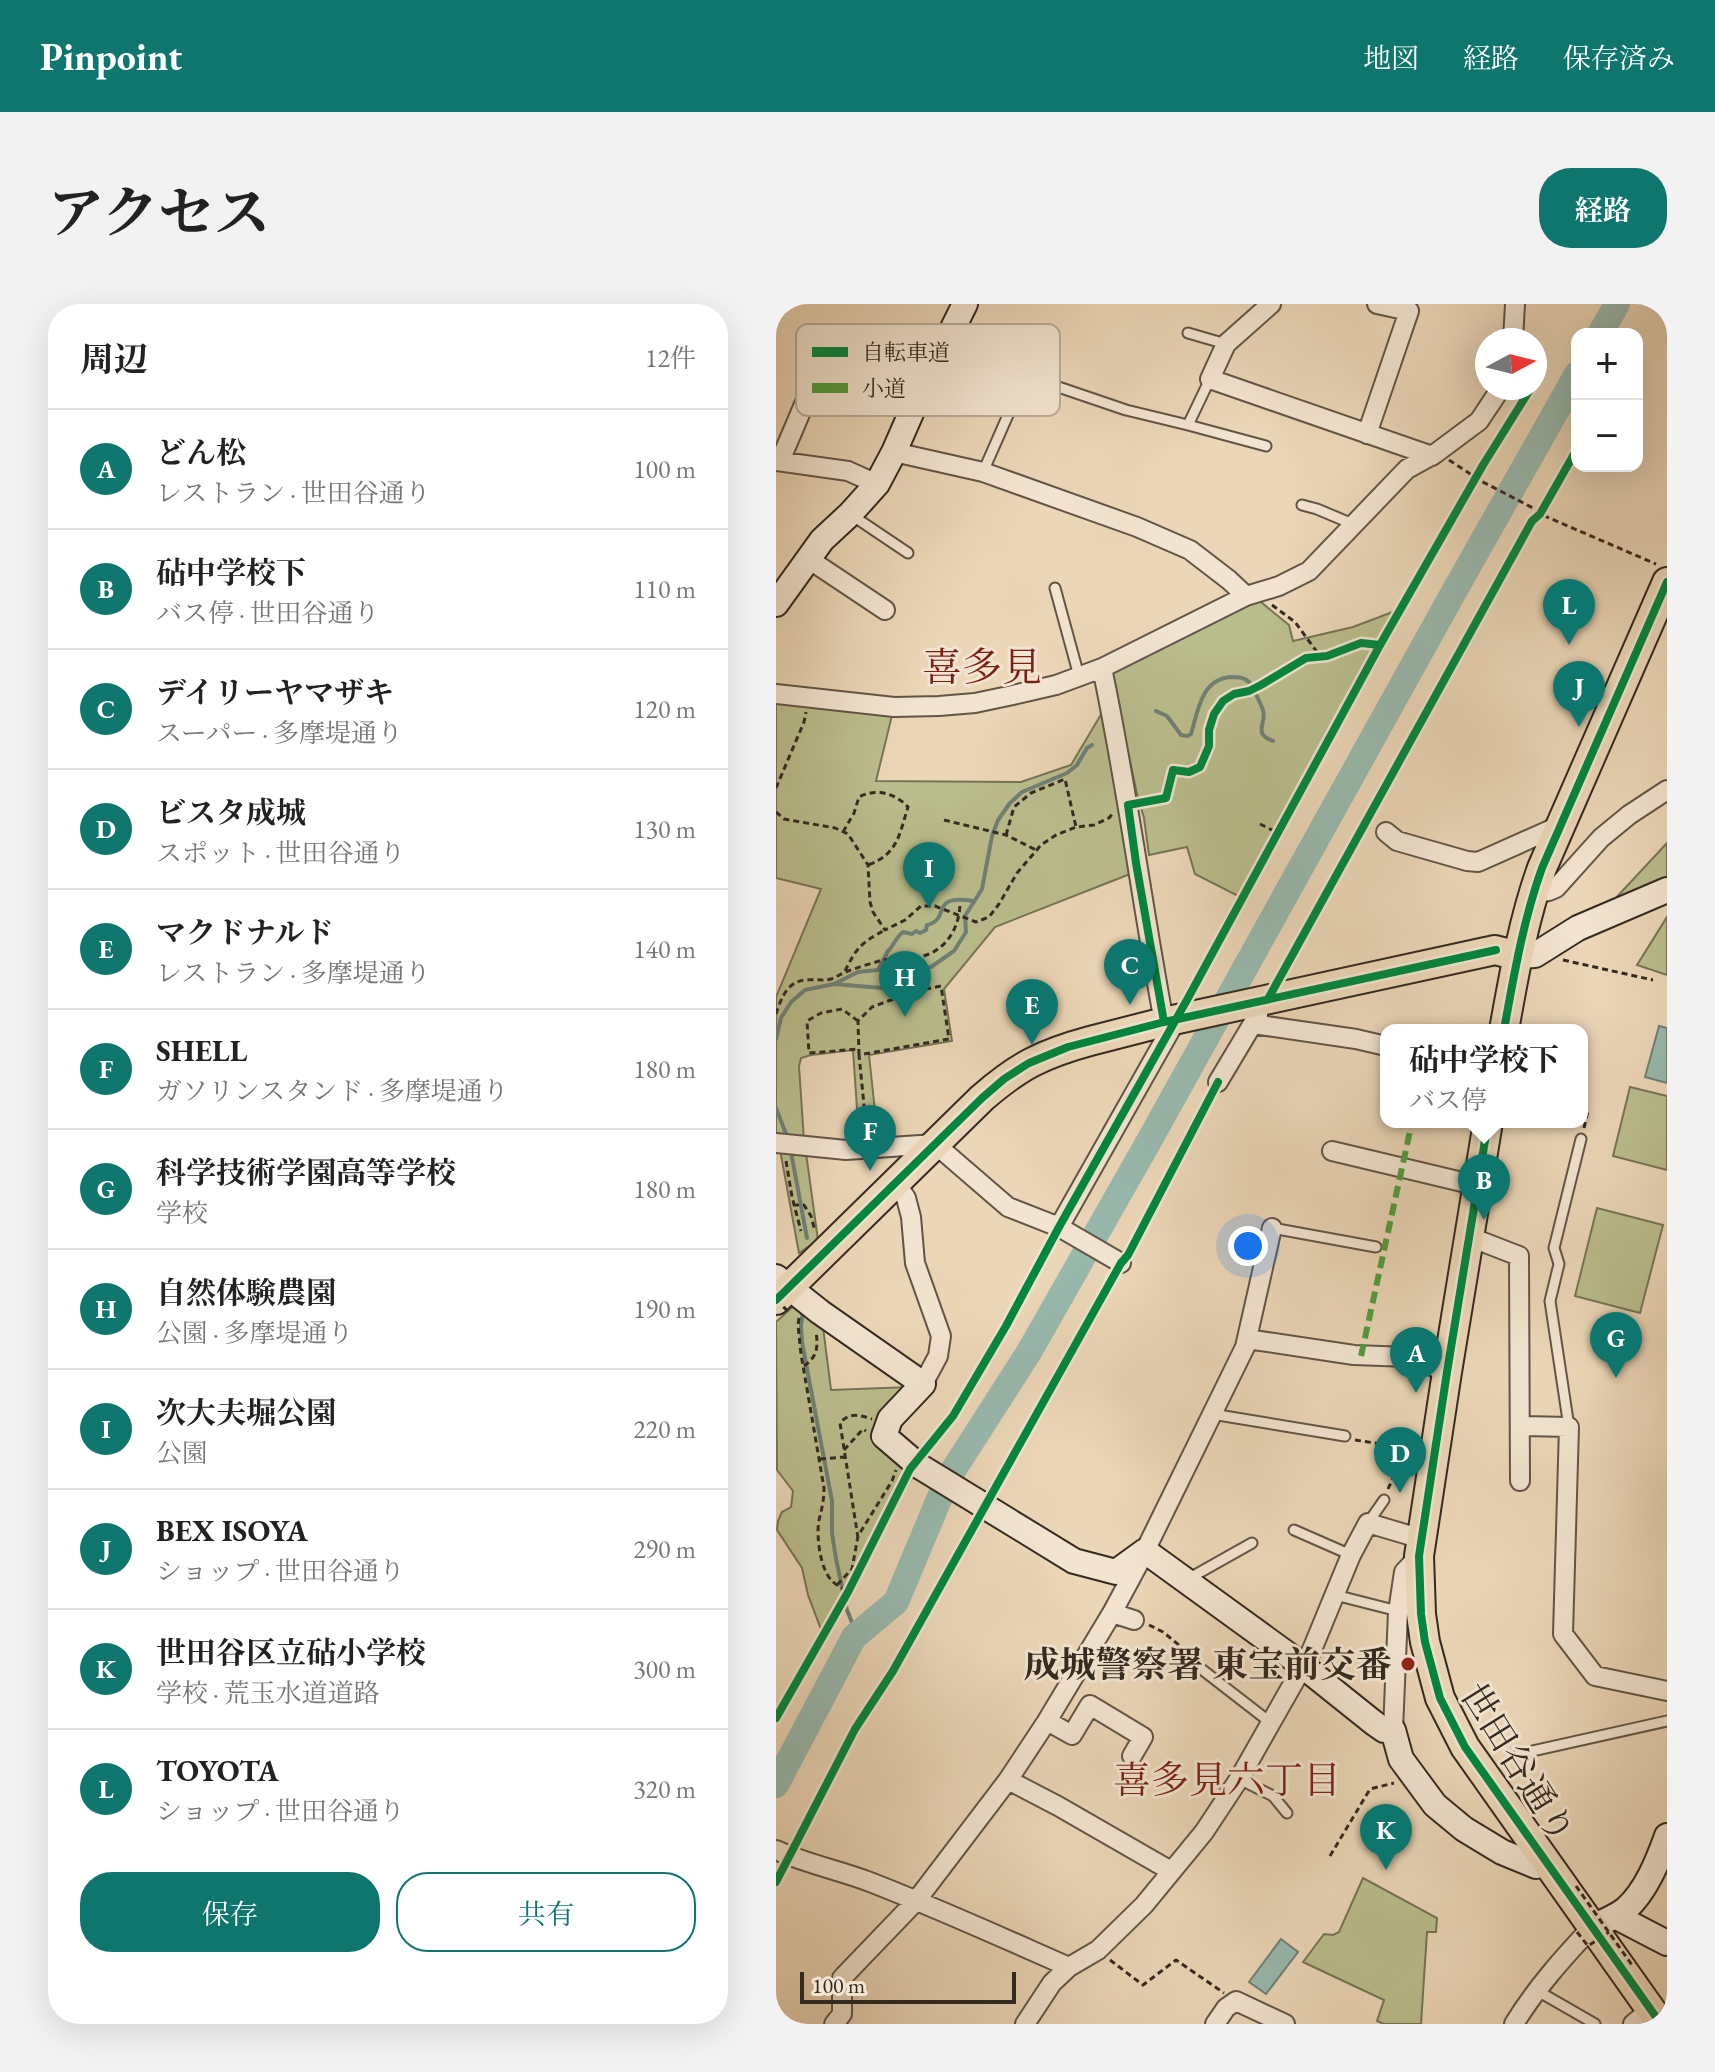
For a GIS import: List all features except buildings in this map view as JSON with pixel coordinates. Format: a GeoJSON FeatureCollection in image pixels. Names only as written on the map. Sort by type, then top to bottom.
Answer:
{"type":"FeatureCollection","features":[{"type":"Feature","properties":{"kind":"main road"},"geometry":{"type":"LineString","coordinates":[[955,324],[965,304]]}},
{"type":"Feature","properties":{"kind":"main road"},"geometry":{"type":"LineString","coordinates":[[776,604],[822,540],[877,484],[910,416]]}},
{"type":"Feature","properties":{"kind":"main road"},"geometry":{"type":"LineString","coordinates":[[1505,1024],[1533,894],[1667,582]]}},
{"type":"Feature","properties":{"kind":"main road"},"geometry":{"type":"LineString","coordinates":[[1548,1863],[1536,1866],[1502,1852],[1464,1829],[1435,1805],[1413,1777],[1401,1759],[1393,1730],[1384,1730],[1374,1723],[1303,1666],[1145,1551],[1116,1572],[1074,1561],[992,1511],[907,1465],[884,1436],[890,1419],[923,1384],[781,1296],[1004,1079],[1029,1063],[1068,1047],[1176,1020],[1261,1008],[1495,950],[1518,956],[1535,955],[1578,928],[1667,890]]}},
{"type":"Feature","properties":{"kind":"main road","name":"世田谷通り"},"geometry":{"type":"LineString","coordinates":[[1487,1128],[1421,1548],[1421,1614],[1425,1642],[1440,1698],[1465,1747],[1598,1927],[1648,2019]]}},
{"type":"Feature","properties":{"kind":"main road"},"geometry":{"type":"LineString","coordinates":[[1598,1927],[1629,1906],[1649,1878],[1667,1836]]}},
{"type":"Feature","properties":{"kind":"main road"},"geometry":{"type":"LineString","coordinates":[[1598,1927],[1667,1925]]}},
{"type":"Feature","properties":{"kind":"main road"},"geometry":{"type":"LineString","coordinates":[[1598,1927],[1667,1938]]}},
{"type":"Feature","properties":{"kind":"street"},"geometry":{"type":"LineString","coordinates":[[1271,304],[1226,344],[1210,379],[1434,455]]}},
{"type":"Feature","properties":{"kind":"street"},"geometry":{"type":"LineString","coordinates":[[1367,434],[1409,311],[1377,304]]}},
{"type":"Feature","properties":{"kind":"street"},"geometry":{"type":"LineString","coordinates":[[1514,328],[1515,304]]}},
{"type":"Feature","properties":{"kind":"street"},"geometry":{"type":"LineString","coordinates":[[776,694],[894,707],[939,706],[975,703],[1056,685],[1102,668],[1247,590],[1279,586],[1309,571],[1407,469],[1434,455],[1479,421],[1493,400]]}},
{"type":"Feature","properties":{"kind":"street"},"geometry":{"type":"LineString","coordinates":[[798,416],[778,461],[848,471],[877,484]]}},
{"type":"Feature","properties":{"kind":"street"},"geometry":{"type":"LineString","coordinates":[[894,452],[983,472],[1137,527],[1190,550],[1247,590]]}},
{"type":"Feature","properties":{"kind":"street"},"geometry":{"type":"LineString","coordinates":[[807,558],[885,610]]}},
{"type":"Feature","properties":{"kind":"street"},"geometry":{"type":"LineString","coordinates":[[1063,1229],[1176,1020],[1136,863],[1102,668]]}},
{"type":"Feature","properties":{"kind":"street"},"geometry":{"type":"LineString","coordinates":[[1533,894],[1556,888],[1601,838],[1667,790]]}},
{"type":"Feature","properties":{"kind":"street"},"geometry":{"type":"LineString","coordinates":[[1386,832],[1397,841],[1478,862],[1561,825]]}},
{"type":"Feature","properties":{"kind":"street"},"geometry":{"type":"LineString","coordinates":[[1218,1082],[1261,1008],[1380,1045]]}},
{"type":"Feature","properties":{"kind":"street"},"geometry":{"type":"LineString","coordinates":[[788,1145],[863,1150],[935,1144],[1008,1207],[1063,1229],[1119,1261]]}},
{"type":"Feature","properties":{"kind":"street"},"geometry":{"type":"LineString","coordinates":[[1332,1151],[1479,1186]]}},
{"type":"Feature","properties":{"kind":"street"},"geometry":{"type":"LineString","coordinates":[[896,1183],[906,1198],[915,1263],[941,1336],[938,1356],[923,1384]]}},
{"type":"Feature","properties":{"kind":"street"},"geometry":{"type":"LineString","coordinates":[[834,2024],[842,2014],[842,1978],[916,1901],[1008,1780],[1112,1613],[1247,1339],[1272,1228]]}},
{"type":"Feature","properties":{"kind":"street"},"geometry":{"type":"LineString","coordinates":[[1470,1237],[1519,1256],[1520,1481]]}},
{"type":"Feature","properties":{"kind":"street"},"geometry":{"type":"LineString","coordinates":[[1247,1339],[1354,1355],[1409,1357],[1447,1372]]}},
{"type":"Feature","properties":{"kind":"street"},"geometry":{"type":"LineString","coordinates":[[1520,1426],[1569,1427],[1563,1634],[1595,1676],[1667,1691]]}},
{"type":"Feature","properties":{"kind":"street"},"geometry":{"type":"LineString","coordinates":[[1025,2024],[1052,1983],[1069,1967],[1098,1950],[1144,1905],[1204,1832],[1239,1779],[1311,1652],[1351,1555],[1368,1523],[1421,1548],[1404,1572],[1398,1612],[1393,1730]]}},
{"type":"Feature","properties":{"kind":"street"},"geometry":{"type":"LineString","coordinates":[[1112,1613],[1134,1620]]}},
{"type":"Feature","properties":{"kind":"street"},"geometry":{"type":"LineString","coordinates":[[1047,1721],[1072,1735],[1090,1705],[1143,1737],[1132,1756]]}},
{"type":"Feature","properties":{"kind":"street"},"geometry":{"type":"LineString","coordinates":[[1008,1780],[1171,1871]]}},
{"type":"Feature","properties":{"kind":"street"},"geometry":{"type":"LineString","coordinates":[[781,1852],[866,1881],[1069,1967]]}},
{"type":"Feature","properties":{"kind":"street"},"geometry":{"type":"LineString","coordinates":[[1514,2024],[1556,1965],[1598,1927]]}},
{"type":"Feature","properties":{"kind":"street"},"geometry":{"type":"LineString","coordinates":[[1215,2024],[1226,2008],[1236,2001],[1285,2024]]}},
{"type":"Feature","properties":{"kind":"lane"},"geometry":{"type":"LineString","coordinates":[[1188,333],[1226,344]]}},
{"type":"Feature","properties":{"kind":"lane"},"geometry":{"type":"LineString","coordinates":[[1188,425],[1210,379]]}},
{"type":"Feature","properties":{"kind":"lane"},"geometry":{"type":"LineString","coordinates":[[1060,388],[1126,410],[1266,446]]}},
{"type":"Feature","properties":{"kind":"lane"},"geometry":{"type":"LineString","coordinates":[[983,472],[1008,416]]}},
{"type":"Feature","properties":{"kind":"lane"},"geometry":{"type":"LineString","coordinates":[[1302,505],[1355,525]]}},
{"type":"Feature","properties":{"kind":"lane"},"geometry":{"type":"LineString","coordinates":[[850,514],[908,553]]}},
{"type":"Feature","properties":{"kind":"lane"},"geometry":{"type":"LineString","coordinates":[[1055,588],[1079,676]]}},
{"type":"Feature","properties":{"kind":"lane"},"geometry":{"type":"LineString","coordinates":[[1569,1427],[1550,1301],[1559,1264],[1554,1248],[1581,1139]]}},
{"type":"Feature","properties":{"kind":"lane"},"geometry":{"type":"LineString","coordinates":[[1272,1228],[1376,1247]]}},
{"type":"Feature","properties":{"kind":"lane"},"geometry":{"type":"LineString","coordinates":[[1212,1414],[1345,1436]]}},
{"type":"Feature","properties":{"kind":"lane"},"geometry":{"type":"LineString","coordinates":[[1368,1523],[1384,1500]]}},
{"type":"Feature","properties":{"kind":"lane"},"geometry":{"type":"LineString","coordinates":[[1294,1530],[1351,1555]]}},
{"type":"Feature","properties":{"kind":"lane"},"geometry":{"type":"LineString","coordinates":[[1185,1581],[1252,1543]]}},
{"type":"Feature","properties":{"kind":"lane"},"geometry":{"type":"LineString","coordinates":[[1335,1595],[1398,1612]]}},
{"type":"Feature","properties":{"kind":"lane"},"geometry":{"type":"LineString","coordinates":[[1182,1654],[1271,1723]]}},
{"type":"Feature","properties":{"kind":"lane"},"geometry":{"type":"LineString","coordinates":[[1519,1754],[1667,1721]]}},
{"type":"Feature","properties":{"kind":"lane"},"geometry":{"type":"LineString","coordinates":[[1239,1779],[1273,1796],[1287,1813]]}},
{"type":"Feature","properties":{"kind":"lane"},"geometry":{"type":"LineString","coordinates":[[1536,1990],[1595,2024]]}},
{"type":"Feature","properties":{"kind":"path"},"geometry":{"type":"LineString","coordinates":[[1434,455],[1538,512],[1667,569]]}},
{"type":"Feature","properties":{"kind":"path"},"geometry":{"type":"LineString","coordinates":[[1468,491],[1479,479],[1483,465]]}},
{"type":"Feature","properties":{"kind":"path"},"geometry":{"type":"LineString","coordinates":[[1532,521],[1548,501]]}},
{"type":"Feature","properties":{"kind":"path"},"geometry":{"type":"LineString","coordinates":[[1247,590],[1295,622],[1320,656]]}},
{"type":"Feature","properties":{"kind":"path"},"geometry":{"type":"LineString","coordinates":[[1373,658],[1387,633]]}},
{"type":"Feature","properties":{"kind":"path"},"geometry":{"type":"LineString","coordinates":[[845,971],[863,942],[905,920],[921,906],[935,906],[976,922],[989,917],[1017,873],[1036,850],[1056,835],[1076,827],[1094,825],[1109,818],[1118,808],[1166,798],[1173,770],[1189,772],[1200,767],[1209,746],[1209,730],[1214,714],[1223,701],[1234,694],[1256,688],[1306,658],[1327,656],[1361,643],[1380,645]]}},
{"type":"Feature","properties":{"kind":"path"},"geometry":{"type":"LineString","coordinates":[[776,788],[804,722],[809,697]]}},
{"type":"Feature","properties":{"kind":"path"},"geometry":{"type":"LineString","coordinates":[[1004,835],[1014,807],[1031,793],[1065,779],[1076,827]]}},
{"type":"Feature","properties":{"kind":"path"},"geometry":{"type":"LineString","coordinates":[[843,832],[859,797],[865,793],[894,795],[908,807],[895,847],[883,860],[868,865]]}},
{"type":"Feature","properties":{"kind":"path"},"geometry":{"type":"LineString","coordinates":[[776,812],[784,819],[835,828],[848,834],[868,865],[870,902],[885,930]]}},
{"type":"Feature","properties":{"kind":"path"},"geometry":{"type":"LineString","coordinates":[[1270,846],[1285,819]]}},
{"type":"Feature","properties":{"kind":"path"},"geometry":{"type":"LineString","coordinates":[[944,820],[1004,835],[1036,850]]}},
{"type":"Feature","properties":{"kind":"path"},"geometry":{"type":"LineString","coordinates":[[1260,824],[1278,833]]}},
{"type":"Feature","properties":{"kind":"path"},"geometry":{"type":"LineString","coordinates":[[776,1014],[783,994],[795,983],[832,979],[845,971],[882,961],[918,960],[933,953],[954,933],[960,916],[960,902]]}},
{"type":"Feature","properties":{"kind":"path"},"geometry":{"type":"LineString","coordinates":[[1553,957],[1653,980]]}},
{"type":"Feature","properties":{"kind":"path"},"geometry":{"type":"LineString","coordinates":[[913,984],[918,960]]}},
{"type":"Feature","properties":{"kind":"path"},"geometry":{"type":"LineString","coordinates":[[859,1055],[949,1039],[941,986],[915,991],[872,1007],[858,1021],[859,1055],[865,1115],[869,1125]]}},
{"type":"Feature","properties":{"kind":"path"},"geometry":{"type":"LineString","coordinates":[[858,1021],[842,1009],[821,1013],[807,1021],[809,1053],[859,1049]]}},
{"type":"Feature","properties":{"kind":"path"},"geometry":{"type":"LineString","coordinates":[[1581,1139],[1584,1128]]}},
{"type":"Feature","properties":{"kind":"path"},"geometry":{"type":"LineString","coordinates":[[787,1165],[793,1205],[801,1231]]}},
{"type":"Feature","properties":{"kind":"path"},"geometry":{"type":"LineString","coordinates":[[793,1205],[804,1205],[811,1216],[816,1239]]}},
{"type":"Feature","properties":{"kind":"path"},"geometry":{"type":"LineString","coordinates":[[803,1366],[818,1351],[816,1329],[810,1314],[798,1325],[803,1366],[819,1460],[824,1503],[818,1536],[830,1580],[848,1592]]}},
{"type":"Feature","properties":{"kind":"path"},"geometry":{"type":"LineString","coordinates":[[858,1538],[840,1423],[851,1415],[880,1418]]}},
{"type":"Feature","properties":{"kind":"path"},"geometry":{"type":"LineString","coordinates":[[843,1451],[863,1429],[869,1433]]}},
{"type":"Feature","properties":{"kind":"path"},"geometry":{"type":"LineString","coordinates":[[1345,1436],[1351,1440],[1435,1451]]}},
{"type":"Feature","properties":{"kind":"path"},"geometry":{"type":"LineString","coordinates":[[1384,1500],[1401,1460],[1402,1447]]}},
{"type":"Feature","properties":{"kind":"path"},"geometry":{"type":"LineString","coordinates":[[819,1460],[844,1457]]}},
{"type":"Feature","properties":{"kind":"path"},"geometry":{"type":"LineString","coordinates":[[837,1585],[852,1569],[858,1538],[897,1473],[907,1465]]}},
{"type":"Feature","properties":{"kind":"path"},"geometry":{"type":"LineString","coordinates":[[840,1606],[862,1565]]}},
{"type":"Feature","properties":{"kind":"path"},"geometry":{"type":"LineString","coordinates":[[1134,1620],[1163,1632],[1185,1649],[1182,1654]]}},
{"type":"Feature","properties":{"kind":"path"},"geometry":{"type":"LineString","coordinates":[[1330,1856],[1370,1789],[1413,1777]]}},
{"type":"Feature","properties":{"kind":"path"},"geometry":{"type":"LineString","coordinates":[[1576,1886],[1598,1927],[1632,1965]]}},
{"type":"Feature","properties":{"kind":"path"},"geometry":{"type":"LineString","coordinates":[[1098,1950],[1143,1985],[1176,1960],[1236,2001]]}},
{"type":"Feature","properties":{"kind":"green space"},"geometry":{"type":"Polygon","coordinates":[[[1256,598],[1289,625],[1293,641],[1353,627],[1398,610],[1238,896],[1195,874],[1187,847],[1149,855],[1144,818],[1111,673],[1256,598]]]}},
{"type":"Feature","properties":{"kind":"green space"},"geometry":{"type":"Polygon","coordinates":[[[776,697],[894,707],[876,781],[1021,782],[1071,765],[1103,711],[1130,874],[995,927],[944,989],[952,1041],[869,1055],[875,1111],[888,1137],[859,1138],[853,1050],[801,1058],[804,1141],[776,1139],[776,997],[821,889],[776,878],[776,697]]]}},
{"type":"Feature","properties":{"kind":"green space"},"geometry":{"type":"Polygon","coordinates":[[[1667,843],[1667,883],[1614,900],[1667,843]]]}},
{"type":"Feature","properties":{"kind":"green space"},"geometry":{"type":"Polygon","coordinates":[[[1667,917],[1667,975],[1637,965],[1667,917]]]}},
{"type":"Feature","properties":{"kind":"green space"},"geometry":{"type":"Polygon","coordinates":[[[1630,1087],[1667,1096],[1667,1170],[1613,1156],[1630,1087]]]}},
{"type":"Feature","properties":{"kind":"green space"},"geometry":{"type":"Polygon","coordinates":[[[780,1150],[806,1153],[818,1240],[799,1253],[780,1150]]]}},
{"type":"Feature","properties":{"kind":"green space"},"geometry":{"type":"Polygon","coordinates":[[[1597,1208],[1663,1225],[1640,1313],[1575,1296],[1597,1208]]]}},
{"type":"Feature","properties":{"kind":"green space"},"geometry":{"type":"Polygon","coordinates":[[[799,1301],[822,1319],[831,1390],[909,1387],[875,1435],[919,1466],[822,1632],[802,1568],[777,1530],[782,1512],[791,1507],[793,1491],[777,1470],[776,1322],[799,1301]]]}},
{"type":"Feature","properties":{"kind":"green space"},"geometry":{"type":"Polygon","coordinates":[[[1363,1878],[1437,1918],[1436,1932],[1427,1932],[1421,2024],[1384,2024],[1377,2021],[1384,2000],[1303,1962],[1324,1934],[1339,1932],[1363,1878]]]}},
{"type":"Feature","properties":{"kind":"water"},"geometry":{"type":"Polygon","coordinates":[[[1659,1026],[1667,1028],[1667,1083],[1645,1077],[1659,1026]]]}},
{"type":"Feature","properties":{"kind":"water"},"geometry":{"type":"Polygon","coordinates":[[[1281,1939],[1298,1952],[1266,1994],[1249,1982],[1281,1939]]]}},
{"type":"Feature","properties":{"kind":"waterway"},"geometry":{"type":"LineString","coordinates":[[1603,328],[1617,304]]}},
{"type":"Feature","properties":{"kind":"waterway"},"geometry":{"type":"LineString","coordinates":[[776,1785],[854,1637],[896,1602],[947,1480],[1029,1352],[1571,385]]}},
{"type":"Feature","properties":{"kind":"waterway"},"geometry":{"type":"LineString","coordinates":[[1156,711],[1167,716],[1181,735],[1187,736],[1191,734],[1202,698],[1213,684],[1231,677],[1245,679],[1263,710],[1263,735],[1273,741]]}},
{"type":"Feature","properties":{"kind":"waterway"},"geometry":{"type":"LineString","coordinates":[[834,984],[882,988],[894,983],[909,969],[931,967],[954,951],[966,932],[965,916],[982,889],[998,820],[1022,792],[1067,773],[1092,745]]}},
{"type":"Feature","properties":{"kind":"waterway"},"geometry":{"type":"LineString","coordinates":[[887,952],[903,932],[912,934],[926,930],[927,925],[935,922],[950,901],[974,901]]}},
{"type":"Feature","properties":{"kind":"waterway"},"geometry":{"type":"LineString","coordinates":[[776,1039],[781,1018],[791,1002],[805,990],[834,984],[858,972],[878,970],[888,951]]}},
{"type":"Feature","properties":{"kind":"waterway"},"geometry":{"type":"LineString","coordinates":[[776,1108],[788,1139]]}},
{"type":"Feature","properties":{"kind":"waterway"},"geometry":{"type":"LineString","coordinates":[[791,1152],[807,1238]]}},
{"type":"Feature","properties":{"kind":"waterway"},"geometry":{"type":"LineString","coordinates":[[803,1311],[802,1342],[832,1501],[836,1559],[847,1610],[857,1635]]}},
{"type":"Feature","properties":{"kind":"marked path"},"geometry":{"type":"LineString","coordinates":[[1361,1356],[1411,1128]]}},
{"type":"Feature","properties":{"kind":"cycle path"},"geometry":{"type":"LineString","coordinates":[[776,1718],[848,1592],[910,1469],[953,1416],[1006,1326],[1380,645],[1524,400]]}},
{"type":"Feature","properties":{"kind":"cycle path"},"geometry":{"type":"LineString","coordinates":[[1268,999],[1532,521],[1540,514],[1571,460]]}},
{"type":"Feature","properties":{"kind":"cycle path"},"geometry":{"type":"LineString","coordinates":[[1505,1024],[1524,928],[1542,868],[1667,582]]}},
{"type":"Feature","properties":{"kind":"cycle path"},"geometry":{"type":"LineString","coordinates":[[1164,1022],[1128,805],[1166,798],[1173,770],[1189,772],[1200,767],[1209,746],[1209,730],[1214,714],[1223,701],[1234,694],[1249,691],[1306,658],[1327,656],[1361,643],[1380,645]]}},
{"type":"Feature","properties":{"kind":"cycle path"},"geometry":{"type":"LineString","coordinates":[[776,1300],[982,1098],[1029,1063],[1068,1047],[1164,1022],[1496,950]]}},
{"type":"Feature","properties":{"kind":"cycle path"},"geometry":{"type":"LineString","coordinates":[[776,1882],[855,1729],[893,1671],[1128,1255],[1218,1082]]}},
{"type":"Feature","properties":{"kind":"cycle path"},"geometry":{"type":"LineString","coordinates":[[1487,1128],[1419,1556],[1425,1642],[1440,1698],[1465,1747],[1661,2024]]}},
{"type":"Feature","properties":{"kind":"place","name":"TOYOTA"},"geometry":{"type":"Point","coordinates":[1569,645]}},
{"type":"Feature","properties":{"kind":"place","name":"BEX ISOYA"},"geometry":{"type":"Point","coordinates":[1579,727]}},
{"type":"Feature","properties":{"kind":"place","name":"次大夫堀公園"},"geometry":{"type":"Point","coordinates":[929,908]}},
{"type":"Feature","properties":{"kind":"place","name":"デイリーヤマザキ"},"geometry":{"type":"Point","coordinates":[1130,1005]}},
{"type":"Feature","properties":{"kind":"place","name":"自然体験農園"},"geometry":{"type":"Point","coordinates":[905,1017]}},
{"type":"Feature","properties":{"kind":"place","name":"マクドナルド"},"geometry":{"type":"Point","coordinates":[1032,1045]}},
{"type":"Feature","properties":{"kind":"place","name":"SHELL"},"geometry":{"type":"Point","coordinates":[870,1171]}},
{"type":"Feature","properties":{"kind":"place","name":"砧中学校下"},"geometry":{"type":"Point","coordinates":[1484,1220]}},
{"type":"Feature","properties":{"kind":"place","name":"科学技術学園高等学校"},"geometry":{"type":"Point","coordinates":[1616,1378]}},
{"type":"Feature","properties":{"kind":"place","name":"どん松"},"geometry":{"type":"Point","coordinates":[1416,1393]}},
{"type":"Feature","properties":{"kind":"place","name":"ビスタ成城"},"geometry":{"type":"Point","coordinates":[1400,1493]}},
{"type":"Feature","properties":{"kind":"place","name":"成城警察署 東宝前交番"},"geometry":{"type":"Point","coordinates":[1408,1664]}},
{"type":"Feature","properties":{"kind":"place","name":"世田谷区立砧小学校"},"geometry":{"type":"Point","coordinates":[1386,1870]}},
{"type":"Feature","properties":{"kind":"district","name":"喜多見"},"geometry":{"type":"Point","coordinates":[982,667]}},
{"type":"Feature","properties":{"kind":"district","name":"喜多見六丁目"},"geometry":{"type":"Point","coordinates":[1227,1779]}}]}
